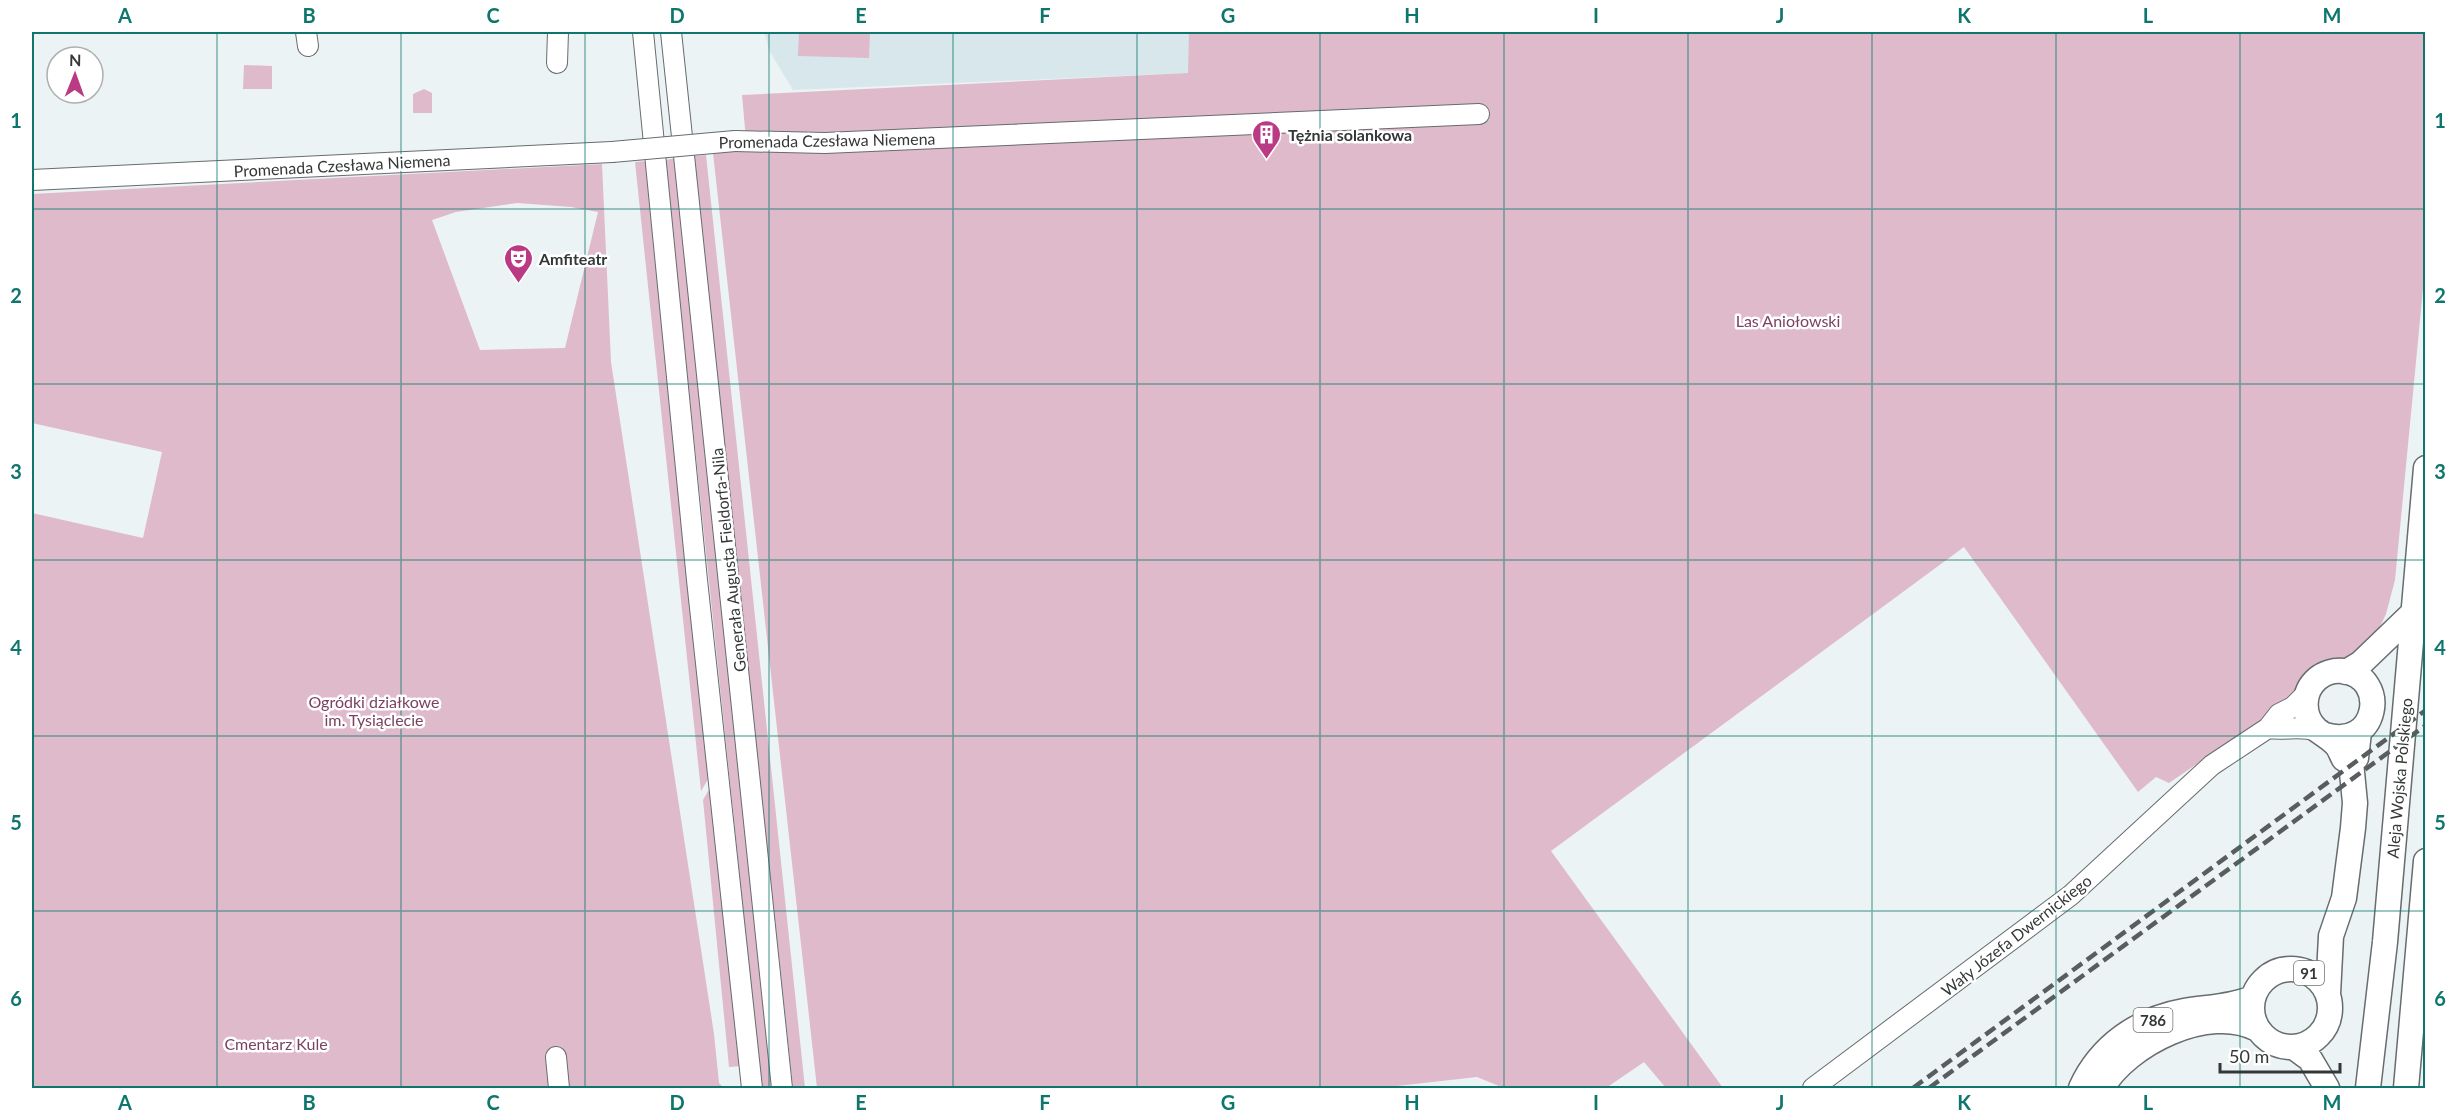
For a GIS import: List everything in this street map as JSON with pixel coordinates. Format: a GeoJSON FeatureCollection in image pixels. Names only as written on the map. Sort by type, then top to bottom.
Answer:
{"type":"FeatureCollection","features":[{"type":"Feature","properties":{"kind":"main road","name":"Aleja Wojska Polskiego"},"geometry":{"type":"LineString","coordinates":[[2368,1089],[2385,942],[2426,468]]}},
{"type":"Feature","properties":{"kind":"main road"},"geometry":{"type":"LineString","coordinates":[[2351,762],[2344,759],[2338,747],[2321,733],[2306,709],[2308,692],[2323,675],[2346,672],[2361,663],[2413,613]]}},
{"type":"Feature","properties":{"kind":"main road"},"geometry":{"type":"LineString","coordinates":[[2321,733],[2342,738],[2359,732],[2370,719],[2373,702],[2367,686],[2361,679],[2346,672]]}},
{"type":"Feature","properties":{"kind":"main road"},"geometry":{"type":"LineString","coordinates":[[2351,762],[2356,758],[2359,732]]}},
{"type":"Feature","properties":{"kind":"main road"},"geometry":{"type":"LineString","coordinates":[[2328,994],[2331,936],[2344,898],[2354,828],[2355,803],[2351,762]]}},
{"type":"Feature","properties":{"kind":"main road","name":"Aleja Wojska Polskiego"},"geometry":{"type":"LineString","coordinates":[[2406,1089],[2426,861]]}},
{"type":"Feature","properties":{"kind":"main road"},"geometry":{"type":"LineString","coordinates":[[2295,969],[2331,936]]}},
{"type":"Feature","properties":{"kind":"main road","name":"91"},"geometry":{"type":"LineString","coordinates":[[2253,999],[2264,979],[2273,973],[2295,969],[2315,977],[2328,994],[2331,1005],[2326,1027],[2310,1043],[2295,1048]]}},
{"type":"Feature","properties":{"kind":"main road"},"geometry":{"type":"LineString","coordinates":[[2253,999],[2253,1019],[2257,1029]]}},
{"type":"Feature","properties":{"kind":"main road","name":"786"},"geometry":{"type":"LineString","coordinates":[[2080,1089],[2103,1052],[2137,1027],[2184,1011],[2228,1006],[2253,999]]}},
{"type":"Feature","properties":{"kind":"main road"},"geometry":{"type":"LineString","coordinates":[[2102,1089],[2122,1062],[2160,1037],[2186,1028],[2228,1021],[2247,1023],[2280,1047],[2295,1048],[2310,1059],[2327,1089]]}},
{"type":"Feature","properties":{"kind":"street"},"geometry":{"type":"LineString","coordinates":[[557,63],[558,32]]}},
{"type":"Feature","properties":{"kind":"street","name":"Generała Augusta Fieldorfa-Nila"},"geometry":{"type":"LineString","coordinates":[[643,32],[698,592],[752,1089]]}},
{"type":"Feature","properties":{"kind":"street","name":"Generała Augusta Fieldorfa-Nila"},"geometry":{"type":"LineString","coordinates":[[671,32],[782,1089]]}},
{"type":"Feature","properties":{"kind":"street","name":"Promenada Czesława Niemena"},"geometry":{"type":"LineString","coordinates":[[32,180],[612,153],[735,141],[825,143],[1479,114]]}},
{"type":"Feature","properties":{"kind":"street","name":"Wały Józefa Dwernickiego"},"geometry":{"type":"LineString","coordinates":[[1813,1089],[2071,895],[2212,765],[2268,728],[2279,714],[2293,707],[2308,692]]}},
{"type":"Feature","properties":{"kind":"street"},"geometry":{"type":"LineString","coordinates":[[2268,728],[2284,730],[2303,727],[2321,733]]}},
{"type":"Feature","properties":{"kind":"street"},"geometry":{"type":"LineString","coordinates":[[556,1057],[559,1089]]}},
{"type":"Feature","properties":{"kind":"shaded area"},"geometry":{"type":"Polygon","coordinates":[[[764,32],[1189,32],[1189,73],[793,90],[770,52],[764,32]]]}},
{"type":"Feature","properties":{"kind":"green space"},"geometry":{"type":"Polygon","coordinates":[[[799,32],[870,32],[869,58],[798,56],[799,32]]]}},
{"type":"Feature","properties":{"kind":"green space","name":"Las Aniołowski"},"geometry":{"type":"Polygon","coordinates":[[[1189,32],[2425,32],[2425,268],[2395,580],[2386,614],[2372,644],[2169,783],[2156,777],[2138,792],[1964,547],[1551,851],[1723,1088],[1666,1088],[1644,1062],[1606,1088],[1504,1088],[1477,1077],[1379,1088],[817,1088],[713,153],[747,151],[742,95],[1188,73],[1189,32]]]}},
{"type":"Feature","properties":{"kind":"green space"},"geometry":{"type":"Polygon","coordinates":[[[244,65],[272,66],[272,89],[243,89],[244,65]]]}},
{"type":"Feature","properties":{"kind":"green space"},"geometry":{"type":"Polygon","coordinates":[[[424,89],[432,93],[432,113],[413,113],[413,94],[424,89]]]}},
{"type":"Feature","properties":{"kind":"green space"},"geometry":{"type":"Polygon","coordinates":[[[706,155],[805,1088],[793,1088],[693,156],[706,155]]]}},
{"type":"Feature","properties":{"kind":"green space"},"geometry":{"type":"Polygon","coordinates":[[[677,158],[776,1088],[762,1088],[665,160],[677,158]]]}},
{"type":"Feature","properties":{"kind":"green space"},"geometry":{"type":"Polygon","coordinates":[[[647,161],[710,776],[701,791],[635,162],[647,161]]]}},
{"type":"Feature","properties":{"kind":"green space","name":"Ogródki działkowe im. Tysiąclecie"},"geometry":{"type":"Polygon","coordinates":[[[602,164],[611,362],[714,1034],[719,1083],[724,1088],[32,1088],[32,513],[143,538],[162,452],[32,423],[32,194],[602,164]],[[517,203],[456,212],[432,220],[480,350],[565,348],[598,212],[571,207],[517,203]]]}},
{"type":"Feature","properties":{"kind":"green space"},"geometry":{"type":"Polygon","coordinates":[[[712,784],[742,1066],[729,1067],[703,800],[712,784]]]}},
{"type":"Feature","properties":{"kind":"railway"},"geometry":{"type":"LineString","coordinates":[[1913,1088],[2426,710]]}},
{"type":"Feature","properties":{"kind":"railway"},"geometry":{"type":"LineString","coordinates":[[1929,1088],[2426,725]]}},
{"type":"Feature","properties":{"kind":"place","name":"Tężnia solankowa"},"geometry":{"type":"Point","coordinates":[1267,160]}},
{"type":"Feature","properties":{"kind":"place","name":"Amfiteatr"},"geometry":{"type":"Point","coordinates":[518,284]}},
{"type":"Feature","properties":{"kind":"park label","name":"Cmentarz Kule"},"geometry":{"type":"Point","coordinates":[276,1043]}}]}
